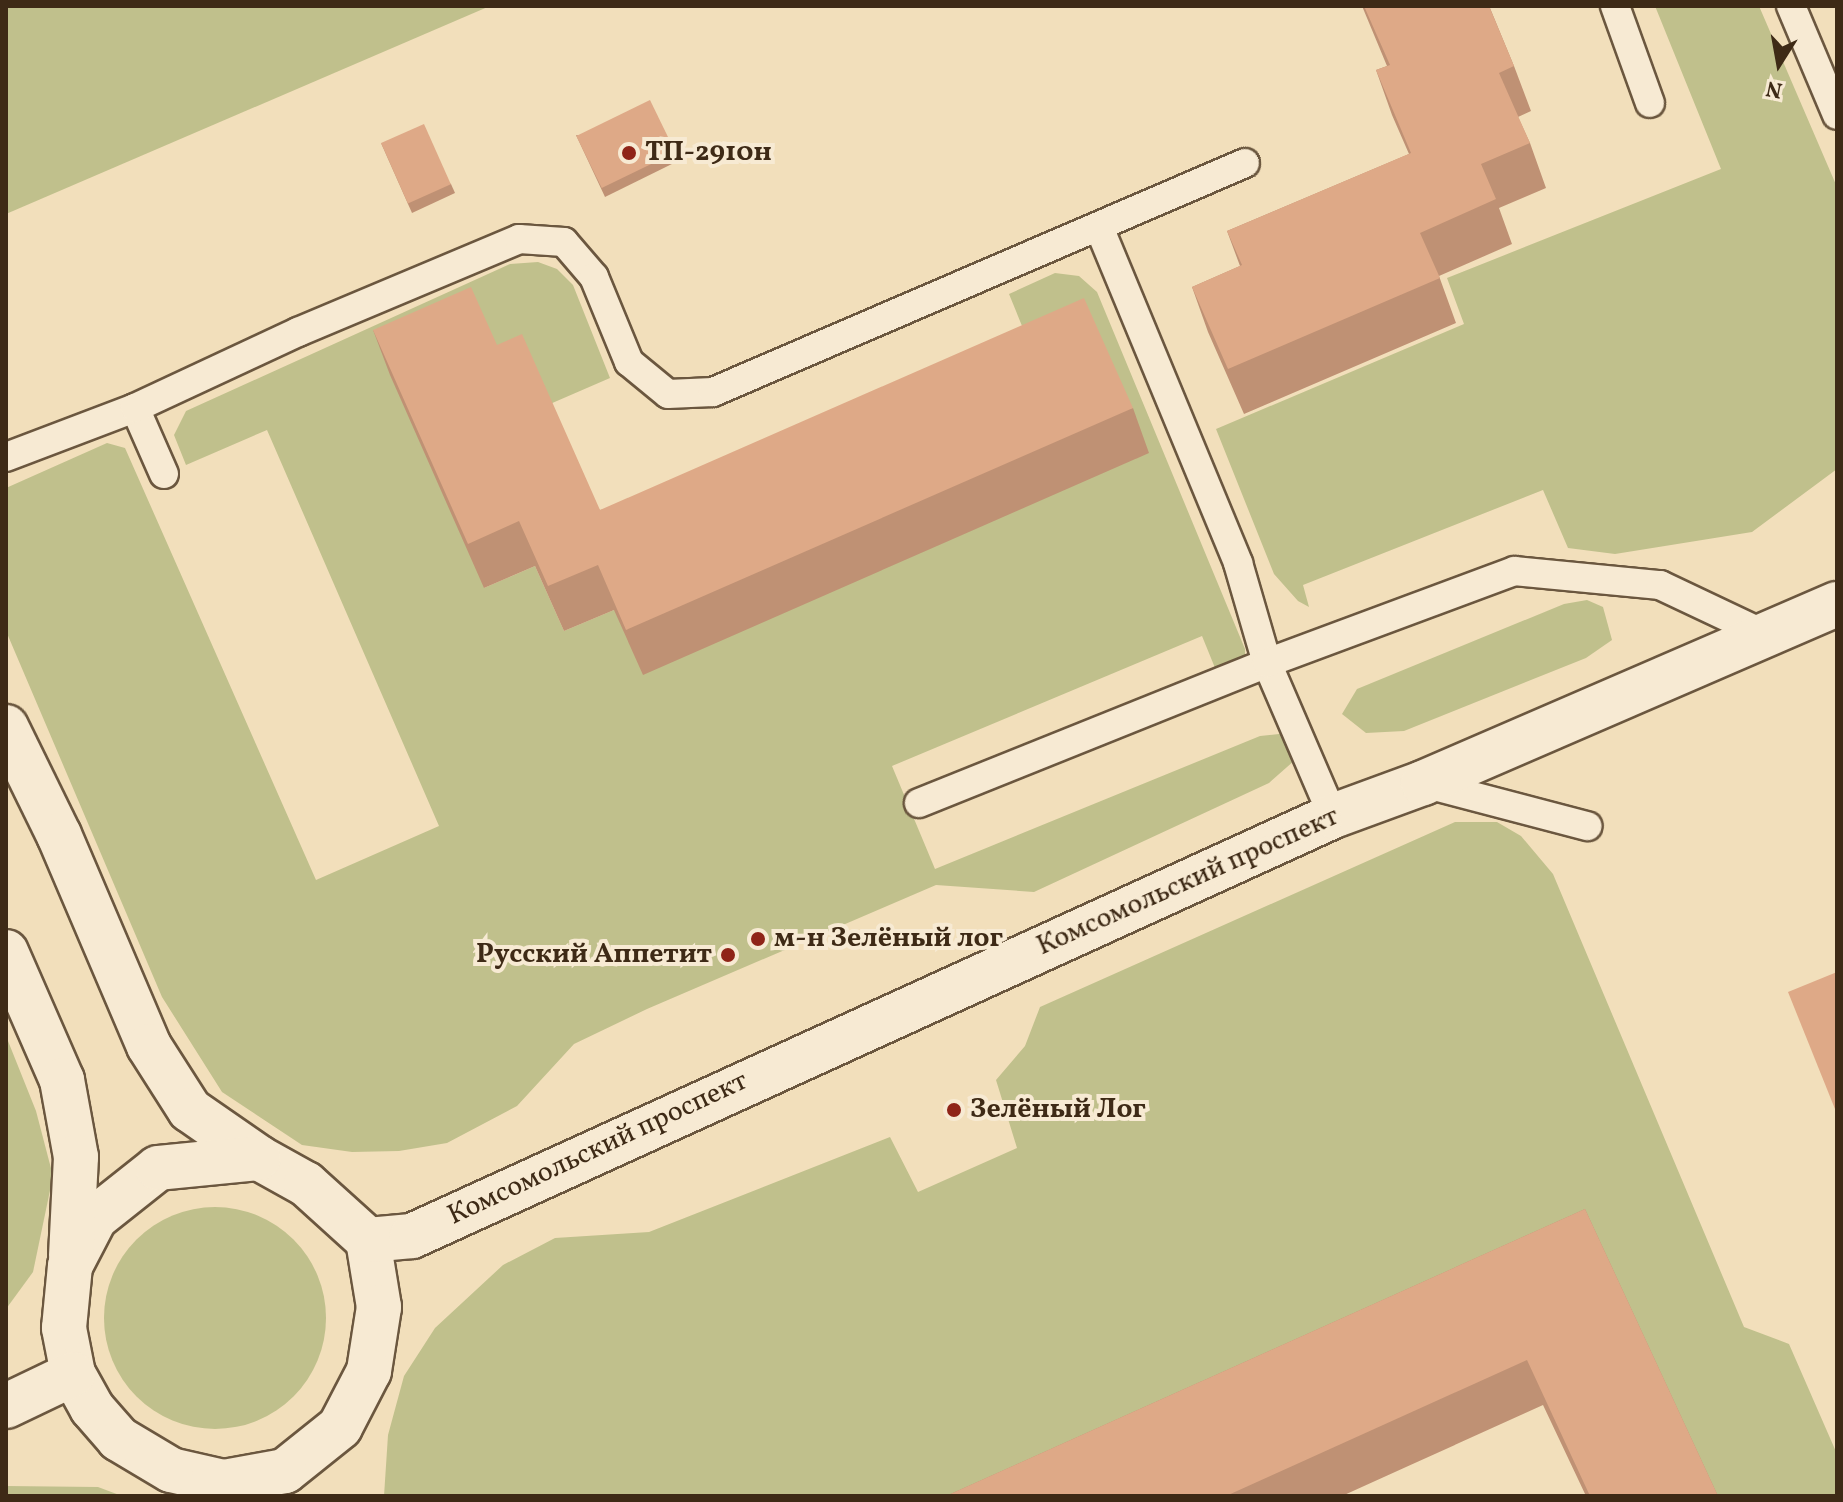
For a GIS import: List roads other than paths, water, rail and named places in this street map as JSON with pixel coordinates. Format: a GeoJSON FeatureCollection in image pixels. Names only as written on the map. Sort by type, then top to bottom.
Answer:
{"type":"FeatureCollection","features":[{"type":"Feature","properties":{"kind":"main road","name":"Комсомольский проспект"},"geometry":{"type":"LineString","coordinates":[[368,1240],[412,1236],[1333,816],[1423,783],[1837,604]]}},
{"type":"Feature","properties":{"kind":"main road"},"geometry":{"type":"LineString","coordinates":[[6,727],[59,835],[149,1046],[190,1110],[259,1158],[306,1184],[368,1240],[379,1307],[369,1371],[340,1427],[291,1484],[223,1482],[171,1470],[119,1439],[92,1408],[73,1374],[64,1328],[76,1157],[62,1080],[6,952]]}},
{"type":"Feature","properties":{"kind":"main road"},"geometry":{"type":"LineString","coordinates":[[70,1266],[95,1218],[158,1168],[259,1158]]}},
{"type":"Feature","properties":{"kind":"main road"},"geometry":{"type":"LineString","coordinates":[[6,1406],[73,1374]]}},
{"type":"Feature","properties":{"kind":"lane"},"geometry":{"type":"LineString","coordinates":[[1615,6],[1650,103]]}},
{"type":"Feature","properties":{"kind":"lane"},"geometry":{"type":"LineString","coordinates":[[1791,6],[1837,115]]}},
{"type":"Feature","properties":{"kind":"lane"},"geometry":{"type":"LineString","coordinates":[[6,457],[135,408],[298,332],[519,239],[564,242],[594,277],[629,362],[668,394],[713,392],[1245,163]]}},
{"type":"Feature","properties":{"kind":"lane"},"geometry":{"type":"LineString","coordinates":[[1099,227],[1238,563],[1267,663],[1333,816]]}},
{"type":"Feature","properties":{"kind":"lane"},"geometry":{"type":"LineString","coordinates":[[135,408],[164,474]]}},
{"type":"Feature","properties":{"kind":"lane"},"geometry":{"type":"LineString","coordinates":[[919,803],[1267,663],[1514,571],[1660,585],[1768,636]]}},
{"type":"Feature","properties":{"kind":"lane"},"geometry":{"type":"LineString","coordinates":[[1423,783],[1587,826]]}},
{"type":"Feature","properties":{"kind":"place","name":"ТП-2910н"},"geometry":{"type":"Point","coordinates":[629,153]}},
{"type":"Feature","properties":{"kind":"place","name":"м-н Зелёный лог"},"geometry":{"type":"Point","coordinates":[758,939]}},
{"type":"Feature","properties":{"kind":"place","name":"Русский Аппетит"},"geometry":{"type":"Point","coordinates":[728,955]}},
{"type":"Feature","properties":{"kind":"place","name":"Зелёный Лог"},"geometry":{"type":"Point","coordinates":[954,1110]}}]}
